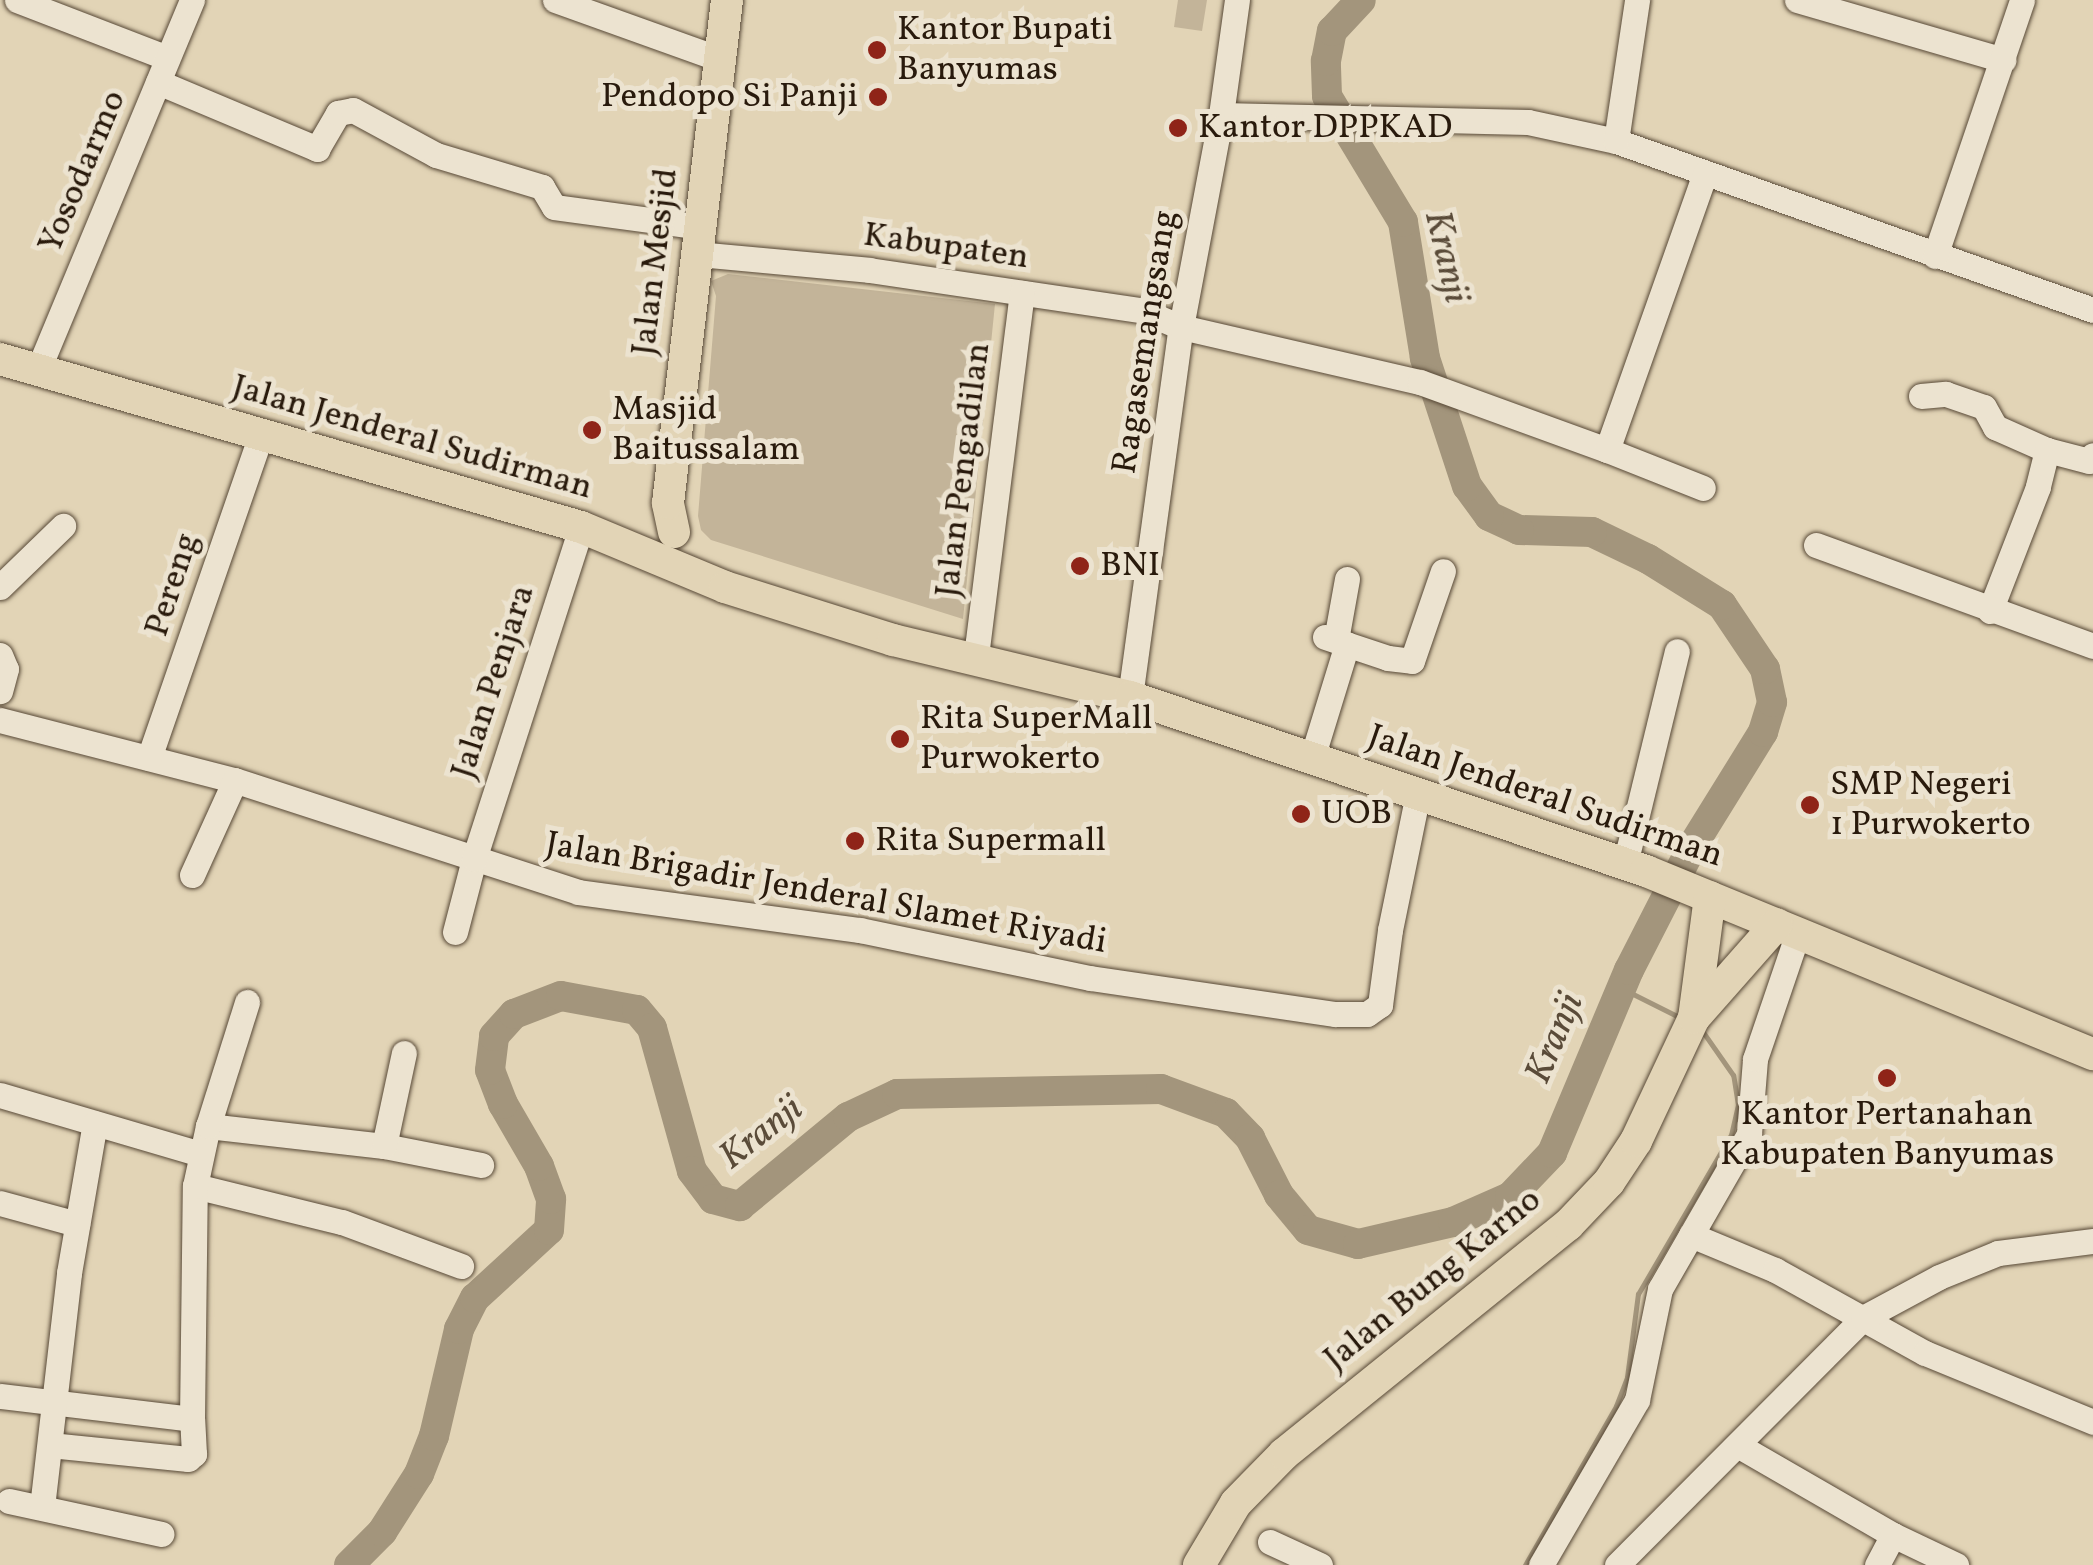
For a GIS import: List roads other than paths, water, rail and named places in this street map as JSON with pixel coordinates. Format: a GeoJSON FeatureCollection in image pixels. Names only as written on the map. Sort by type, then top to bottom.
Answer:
{"type":"FeatureCollection","features":[{"type":"Feature","properties":{"kind":"main road","name":"Jalan Mesjid"},"geometry":{"type":"LineString","coordinates":[[671,518],[727,0]]}},
{"type":"Feature","properties":{"kind":"main road","name":"Jalan Jenderal Sudirman"},"geometry":{"type":"LineString","coordinates":[[0,359],[635,543],[671,518],[697,552],[731,570],[941,636],[967,654]]}},
{"type":"Feature","properties":{"kind":"main road","name":"Jalan Jenderal Sudirman"},"geometry":{"type":"LineString","coordinates":[[599,533],[726,587],[912,645],[967,654],[1130,697],[1635,867],[2093,1054]]}},
{"type":"Feature","properties":{"kind":"main road"},"geometry":{"type":"LineString","coordinates":[[1690,1026],[1704,895]]}},
{"type":"Feature","properties":{"kind":"main road"},"geometry":{"type":"LineString","coordinates":[[1690,1026],[1787,928]]}},
{"type":"Feature","properties":{"kind":"main road","name":"Jalan Bung Karno"},"geometry":{"type":"LineString","coordinates":[[1200,1565],[1236,1503],[1284,1454],[1568,1225],[1609,1182],[1636,1141],[1690,1026]]}},
{"type":"Feature","properties":{"kind":"street"},"geometry":{"type":"LineString","coordinates":[[16,0],[163,70]]}},
{"type":"Feature","properties":{"kind":"street","name":"Yosodarmo"},"geometry":{"type":"LineString","coordinates":[[38,370],[192,0]]}},
{"type":"Feature","properties":{"kind":"street"},"geometry":{"type":"LineString","coordinates":[[555,0],[720,59]]}},
{"type":"Feature","properties":{"kind":"street","name":"Ragasemangsang"},"geometry":{"type":"LineString","coordinates":[[1130,697],[1181,327],[1221,115],[1237,0]]}},
{"type":"Feature","properties":{"kind":"street"},"geometry":{"type":"LineString","coordinates":[[1616,142],[1636,0]]}},
{"type":"Feature","properties":{"kind":"street"},"geometry":{"type":"LineString","coordinates":[[1797,0],[2002,60]]}},
{"type":"Feature","properties":{"kind":"street"},"geometry":{"type":"LineString","coordinates":[[1945,259],[2022,0]]}},
{"type":"Feature","properties":{"kind":"street","name":"Kabupaten"},"geometry":{"type":"LineString","coordinates":[[163,70],[317,149],[338,113],[353,110],[436,155],[542,187],[554,207],[700,241],[1140,310],[1181,327],[1420,382],[1703,488]]}},
{"type":"Feature","properties":{"kind":"street"},"geometry":{"type":"LineString","coordinates":[[1221,115],[1528,122],[1616,142],[2093,310]]}},
{"type":"Feature","properties":{"kind":"street"},"geometry":{"type":"LineString","coordinates":[[1608,450],[1704,173]]}},
{"type":"Feature","properties":{"kind":"street","name":"Jalan Pengadilan"},"geometry":{"type":"LineString","coordinates":[[967,654],[1022,293]]}},
{"type":"Feature","properties":{"kind":"street"},"geometry":{"type":"LineString","coordinates":[[1140,310],[1187,298]]}},
{"type":"Feature","properties":{"kind":"street"},"geometry":{"type":"LineString","coordinates":[[1921,396],[1946,394],[1984,407],[1996,427],[2048,450],[2089,462],[2093,455]]}},
{"type":"Feature","properties":{"kind":"street","name":"Pereng"},"geometry":{"type":"LineString","coordinates":[[150,758],[261,434]]}},
{"type":"Feature","properties":{"kind":"street"},"geometry":{"type":"LineString","coordinates":[[1990,612],[2048,450]]}},
{"type":"Feature","properties":{"kind":"street"},"geometry":{"type":"LineString","coordinates":[[0,587],[62,526]]}},
{"type":"Feature","properties":{"kind":"street","name":"Jalan Penjara"},"geometry":{"type":"LineString","coordinates":[[454,932],[474,859],[599,533]]}},
{"type":"Feature","properties":{"kind":"street"},"geometry":{"type":"LineString","coordinates":[[1816,545],[1990,612],[2093,646]]}},
{"type":"Feature","properties":{"kind":"street"},"geometry":{"type":"LineString","coordinates":[[1336,640],[1412,661],[1443,571]]}},
{"type":"Feature","properties":{"kind":"street"},"geometry":{"type":"LineString","coordinates":[[1312,758],[1347,579]]}},
{"type":"Feature","properties":{"kind":"street"},"geometry":{"type":"LineString","coordinates":[[1635,867],[1678,651]]}},
{"type":"Feature","properties":{"kind":"street"},"geometry":{"type":"LineString","coordinates":[[0,655],[6,669],[0,691]]}},
{"type":"Feature","properties":{"kind":"street","name":"Jalan Brigadir Jenderal Slamet Riyadi"},"geometry":{"type":"LineString","coordinates":[[0,720],[235,780],[578,892],[805,922],[1090,978],[1335,1014],[1367,1014],[1380,1005],[1390,930],[1418,794]]}},
{"type":"Feature","properties":{"kind":"street"},"geometry":{"type":"LineString","coordinates":[[192,875],[235,780]]}},
{"type":"Feature","properties":{"kind":"street"},"geometry":{"type":"LineString","coordinates":[[1541,1565],[1638,1400],[1657,1299],[1749,1134],[1755,1059],[1787,928]]}},
{"type":"Feature","properties":{"kind":"street"},"geometry":{"type":"LineString","coordinates":[[50,1445],[188,1459],[194,1454],[195,1186],[200,1154],[247,1002]]}},
{"type":"Feature","properties":{"kind":"street"},"geometry":{"type":"LineString","coordinates":[[384,1146],[404,1053]]}},
{"type":"Feature","properties":{"kind":"street"},"geometry":{"type":"LineString","coordinates":[[0,1095],[200,1154]]}},
{"type":"Feature","properties":{"kind":"street"},"geometry":{"type":"LineString","coordinates":[[42,1507],[77,1224],[94,1123]]}},
{"type":"Feature","properties":{"kind":"street"},"geometry":{"type":"LineString","coordinates":[[208,1126],[384,1146],[482,1165]]}},
{"type":"Feature","properties":{"kind":"street"},"geometry":{"type":"LineString","coordinates":[[195,1186],[342,1222],[461,1266]]}},
{"type":"Feature","properties":{"kind":"street"},"geometry":{"type":"LineString","coordinates":[[0,1203],[77,1224]]}},
{"type":"Feature","properties":{"kind":"street"},"geometry":{"type":"LineString","coordinates":[[1691,1234],[1775,1270],[1925,1354],[2093,1422]]}},
{"type":"Feature","properties":{"kind":"street"},"geometry":{"type":"LineString","coordinates":[[1617,1565],[1863,1318],[1939,1277],[1998,1253],[2093,1241]]}},
{"type":"Feature","properties":{"kind":"street"},"geometry":{"type":"LineString","coordinates":[[0,1396],[192,1420]]}},
{"type":"Feature","properties":{"kind":"street"},"geometry":{"type":"LineString","coordinates":[[1739,1446],[1893,1534],[1956,1565]]}},
{"type":"Feature","properties":{"kind":"street"},"geometry":{"type":"LineString","coordinates":[[9,1500],[161,1534]]}},
{"type":"Feature","properties":{"kind":"street"},"geometry":{"type":"LineString","coordinates":[[1877,1565],[1893,1534]]}},
{"type":"Feature","properties":{"kind":"street"},"geometry":{"type":"LineString","coordinates":[[1270,1542],[1320,1565]]}},
{"type":"Feature","properties":{"kind":"waterway","name":"Kranji"},"geometry":{"type":"LineString","coordinates":[[349,1565],[382,1532],[419,1474],[434,1436],[459,1329],[475,1298],[549,1230],[551,1199],[539,1166],[503,1104],[490,1070],[494,1036],[514,1014],[561,996],[637,1010],[652,1028],[692,1171],[713,1199],[740,1206],[848,1117],[897,1094],[1161,1089],[1226,1113],[1250,1138],[1279,1195],[1308,1230],[1358,1244],[1453,1222],[1510,1197],[1552,1153],[1629,970],[1693,845],[1763,732],[1772,702],[1765,669],[1722,605],[1648,559],[1592,532],[1519,530],[1489,516],[1467,486],[1425,358],[1403,222],[1327,96],[1326,61],[1332,31],[1361,0]]}},
{"type":"Feature","properties":{"kind":"waterway","name":"Kranji"},"geometry":{"type":"LineString","coordinates":[[1621,988],[1681,1018]]}},
{"type":"Feature","properties":{"kind":"waterway","name":"Kranji"},"geometry":{"type":"LineString","coordinates":[[1525,1565],[1616,1406],[1627,1377],[1638,1294],[1731,1135],[1738,1105],[1733,1075],[1703,1032]]}},
{"type":"Feature","properties":{"kind":"place","name":"Kantor Bupati Banyumas"},"geometry":{"type":"Point","coordinates":[877,50]}},
{"type":"Feature","properties":{"kind":"place","name":"Pendopo Si Panji"},"geometry":{"type":"Point","coordinates":[878,97]}},
{"type":"Feature","properties":{"kind":"place","name":"Kantor DPPKAD"},"geometry":{"type":"Point","coordinates":[1178,128]}},
{"type":"Feature","properties":{"kind":"place","name":"Masjid Baitussalam"},"geometry":{"type":"Point","coordinates":[592,430]}},
{"type":"Feature","properties":{"kind":"place","name":"BNI"},"geometry":{"type":"Point","coordinates":[1080,566]}},
{"type":"Feature","properties":{"kind":"place","name":"Rita SuperMall Purwokerto"},"geometry":{"type":"Point","coordinates":[900,739]}},
{"type":"Feature","properties":{"kind":"place","name":"SMP Negeri 1 Purwokerto"},"geometry":{"type":"Point","coordinates":[1810,805]}},
{"type":"Feature","properties":{"kind":"place","name":"UOB"},"geometry":{"type":"Point","coordinates":[1301,814]}},
{"type":"Feature","properties":{"kind":"place","name":"Rita Supermall"},"geometry":{"type":"Point","coordinates":[855,841]}},
{"type":"Feature","properties":{"kind":"place","name":"Kantor Pertanahan Kabupaten Banyumas"},"geometry":{"type":"Point","coordinates":[1887,1078]}}]}
